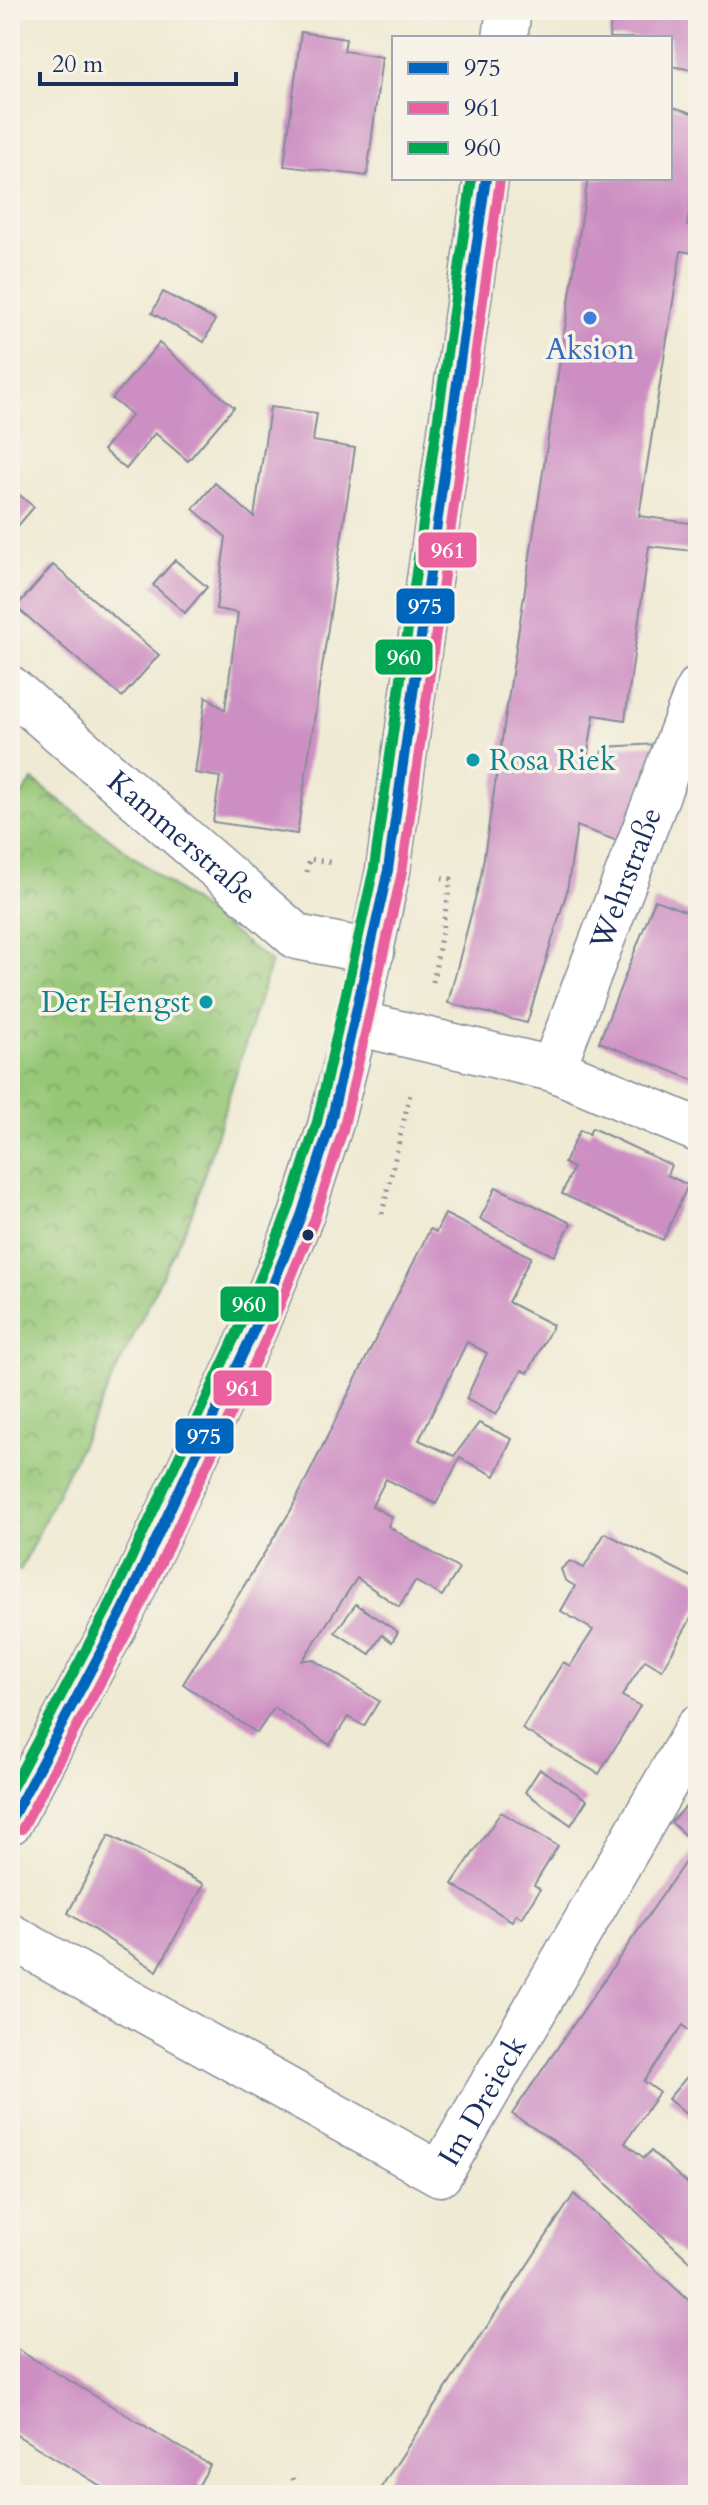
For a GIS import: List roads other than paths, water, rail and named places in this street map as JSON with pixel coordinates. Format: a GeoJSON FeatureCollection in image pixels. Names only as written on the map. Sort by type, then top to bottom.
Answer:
{"type":"FeatureCollection","features":[{"type":"Feature","properties":{"kind":"street"},"geometry":{"type":"LineString","coordinates":[[505,36],[509,10]]}},
{"type":"Feature","properties":{"kind":"street"},"geometry":{"type":"LineString","coordinates":[[10,1822],[123,1610],[255,1328],[301,1216],[330,1126],[372,952],[396,811],[486,180]]}},
{"type":"Feature","properties":{"kind":"street","name":"Kammerstraße"},"geometry":{"type":"LineString","coordinates":[[10,688],[297,937],[372,952]]}},
{"type":"Feature","properties":{"kind":"street","name":"Wehrstraße"},"geometry":{"type":"LineString","coordinates":[[553,1069],[698,689]]}},
{"type":"Feature","properties":{"kind":"street"},"geometry":{"type":"LineString","coordinates":[[356,1023],[553,1069],[698,1130]]}},
{"type":"Feature","properties":{"kind":"street","name":"Im Dreieck"},"geometry":{"type":"LineString","coordinates":[[10,1936],[440,2174],[698,1727]]}},
{"type":"Feature","properties":{"kind":"place","name":"Aksion"},"geometry":{"type":"Point","coordinates":[590,318]}},
{"type":"Feature","properties":{"kind":"place","name":"Rosa Riek"},"geometry":{"type":"Point","coordinates":[473,760]}},
{"type":"Feature","properties":{"kind":"place","name":"Der Hengst"},"geometry":{"type":"Point","coordinates":[206,1002]}}]}
